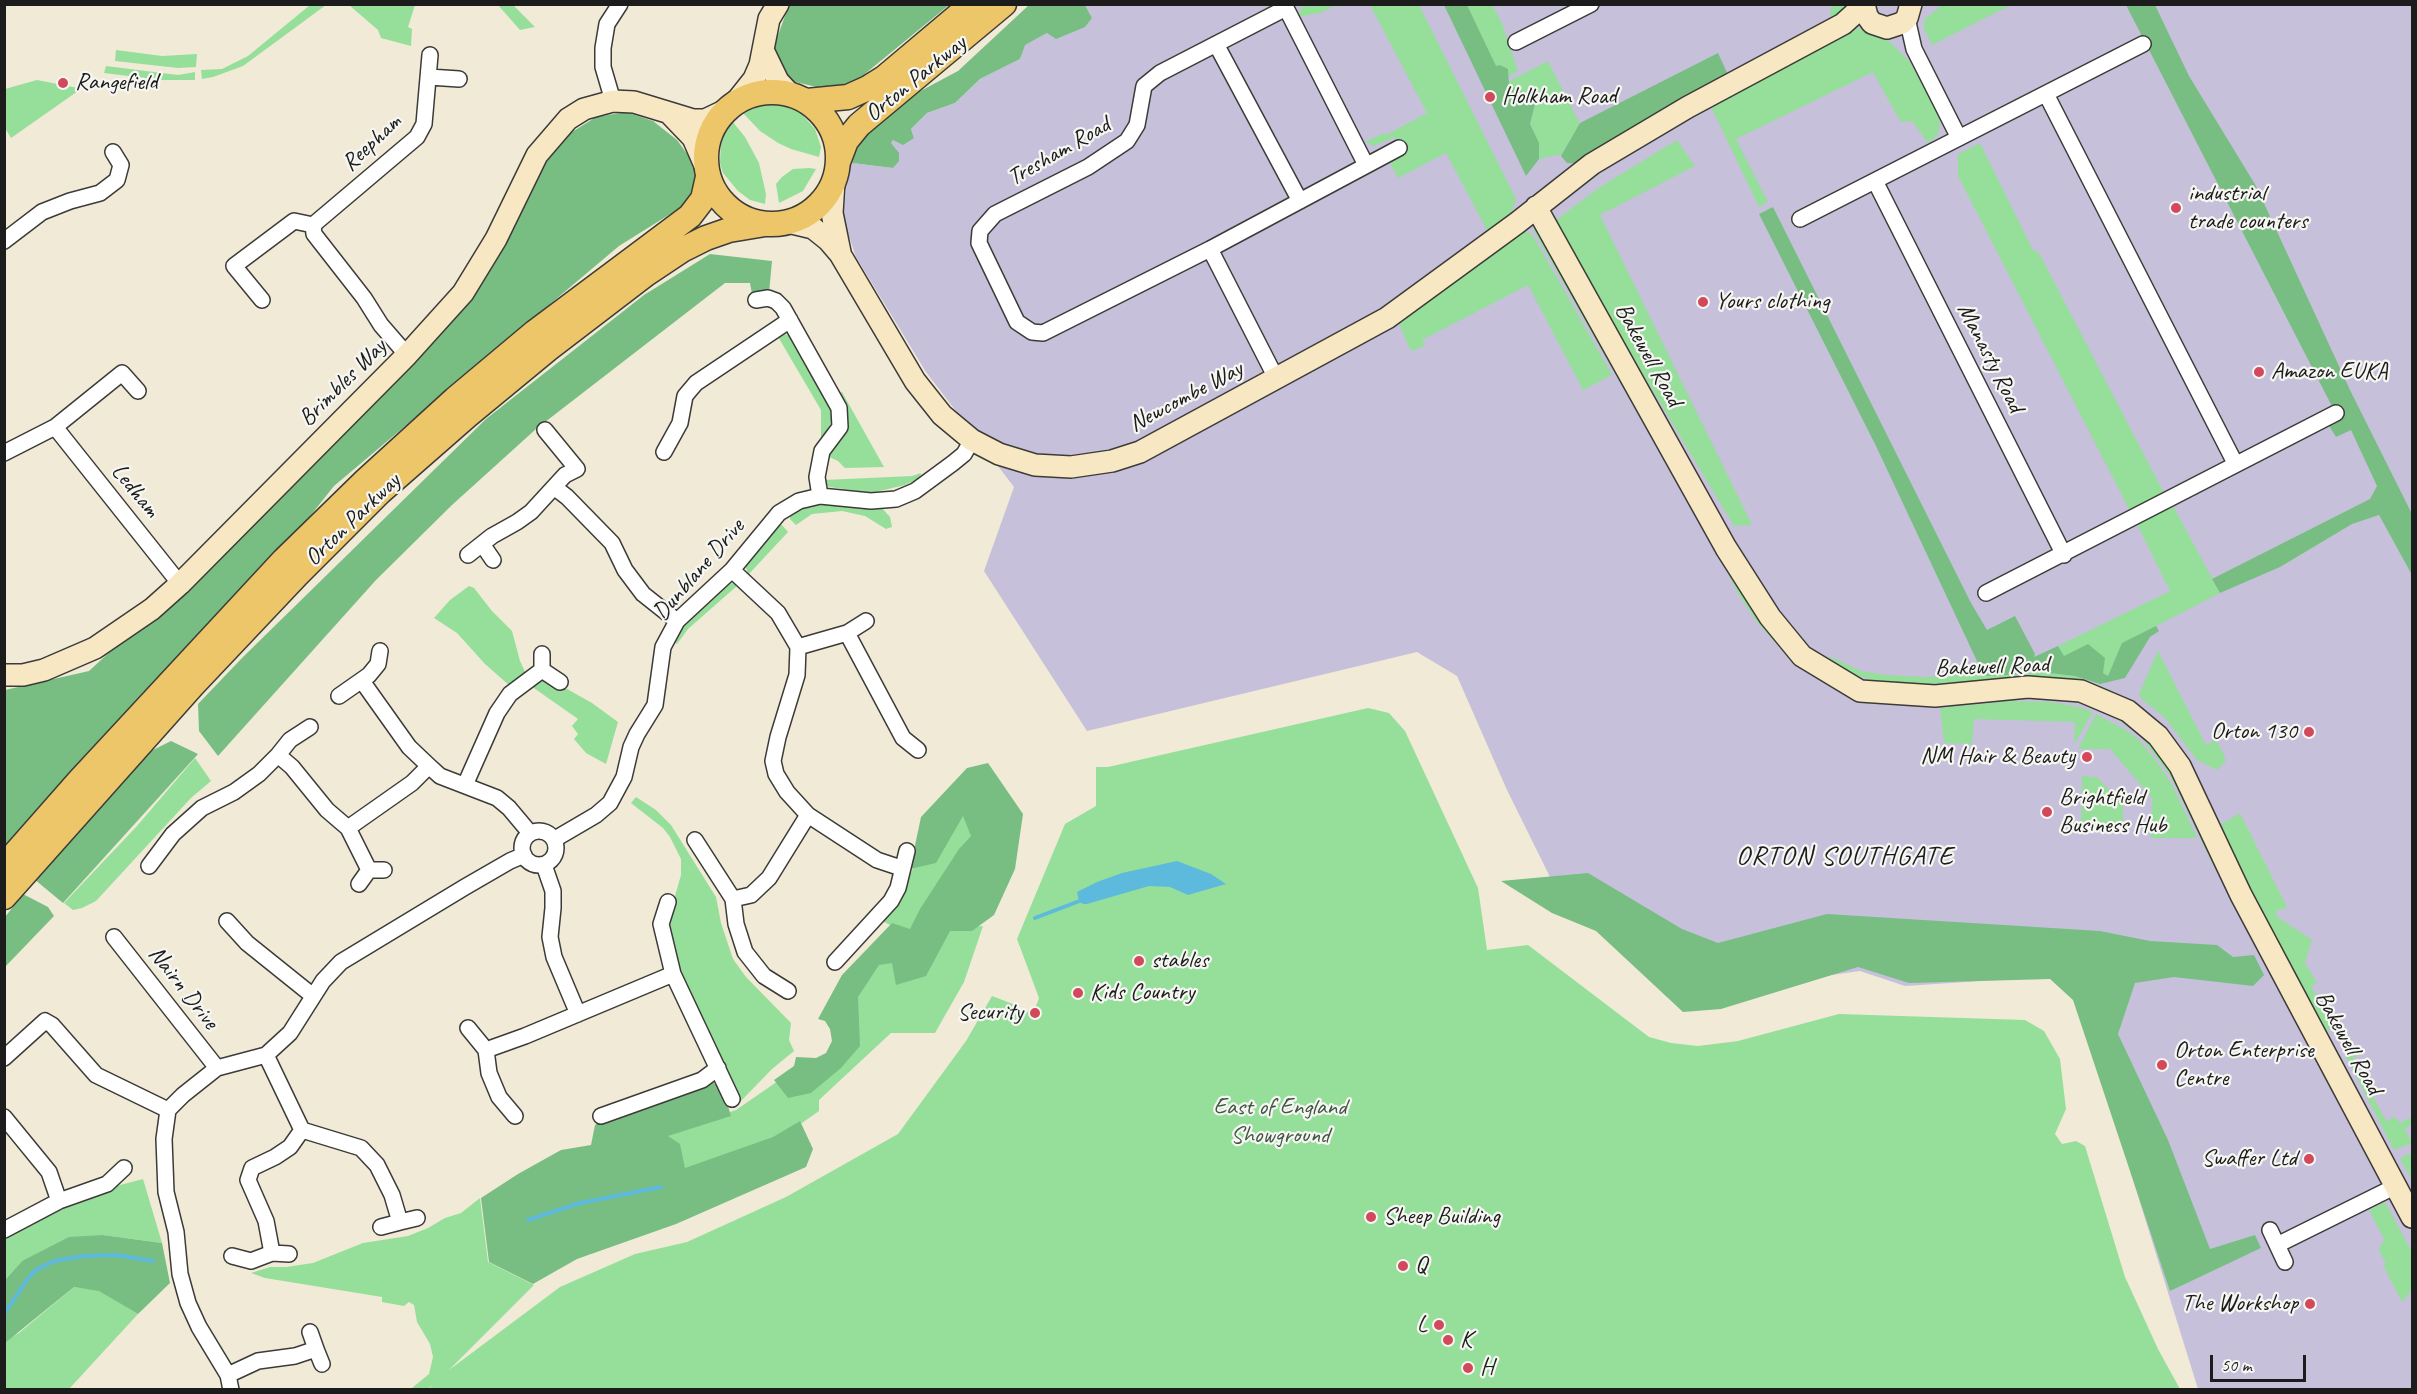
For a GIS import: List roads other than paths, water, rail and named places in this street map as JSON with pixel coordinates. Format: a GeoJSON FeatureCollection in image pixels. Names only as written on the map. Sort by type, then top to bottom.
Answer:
{"type":"FeatureCollection","features":[{"type":"Feature","properties":{"kind":"main road","name":"Orton Parkway"},"geometry":{"type":"LineString","coordinates":[[798,98],[848,97],[868,88],[884,78],[972,4]]}},
{"type":"Feature","properties":{"kind":"main road","name":"Orton Parkway"},"geometry":{"type":"LineString","coordinates":[[836,172],[846,141],[859,125],[1004,4]]}},
{"type":"Feature","properties":{"kind":"main road"},"geometry":{"type":"LineString","coordinates":[[771,91],[798,98],[821,113],[831,127],[837,144],[836,172],[826,196],[816,208],[802,217],[776,223],[750,220],[736,213],[719,197],[708,173],[706,150],[711,131],[730,106],[752,94],[771,91]]}},
{"type":"Feature","properties":{"kind":"main road","name":"Orton Parkway"},"geometry":{"type":"LineString","coordinates":[[4,866],[79,781],[276,569],[366,480],[455,399],[535,332],[690,216],[703,199],[708,173]]}},
{"type":"Feature","properties":{"kind":"main road","name":"Orton Parkway"},"geometry":{"type":"LineString","coordinates":[[4,897],[192,687],[297,575],[380,492],[468,415],[548,349],[646,274],[682,250],[729,230],[776,223]]}},
{"type":"Feature","properties":{"kind":"street"},"geometry":{"type":"LineString","coordinates":[[613,101],[603,67],[603,48],[607,24],[621,4]]}},
{"type":"Feature","properties":{"kind":"street"},"geometry":{"type":"LineString","coordinates":[[730,106],[754,79],[769,19],[778,4]]}},
{"type":"Feature","properties":{"kind":"street"},"geometry":{"type":"LineString","coordinates":[[1516,42],[1591,4]]}},
{"type":"Feature","properties":{"kind":"street","name":"Tresham Road"},"geometry":{"type":"LineString","coordinates":[[1366,165],[1286,8],[1160,73],[1144,86],[1137,125],[1127,141],[1088,167],[995,214],[980,231],[980,243],[1017,322],[1032,332],[1043,333],[1210,249],[1399,148]]}},
{"type":"Feature","properties":{"kind":"street"},"geometry":{"type":"LineString","coordinates":[[1872,15],[1902,24],[1911,8]]}},
{"type":"Feature","properties":{"kind":"street"},"geometry":{"type":"LineString","coordinates":[[1911,8],[1914,50],[1959,138]]}},
{"type":"Feature","properties":{"kind":"street"},"geometry":{"type":"LineString","coordinates":[[1872,15],[1914,50]]}},
{"type":"Feature","properties":{"kind":"street","name":"Newcombe Way"},"geometry":{"type":"LineString","coordinates":[[776,223],[813,228],[828,240],[840,254],[915,381],[942,415],[972,440],[999,454],[1035,465],[1071,467],[1112,461],[1140,452],[1387,318],[1592,165],[1689,107],[1843,24],[1872,15]]}},
{"type":"Feature","properties":{"kind":"street"},"geometry":{"type":"LineString","coordinates":[[1216,44],[1300,201]]}},
{"type":"Feature","properties":{"kind":"street"},"geometry":{"type":"LineString","coordinates":[[1800,219],[2143,44]]}},
{"type":"Feature","properties":{"kind":"street"},"geometry":{"type":"LineString","coordinates":[[763,50],[774,74],[798,98]]}},
{"type":"Feature","properties":{"kind":"street","name":"Reepham"},"geometry":{"type":"LineString","coordinates":[[313,225],[417,137],[424,124],[430,56]]}},
{"type":"Feature","properties":{"kind":"street"},"geometry":{"type":"LineString","coordinates":[[429,77],[459,79]]}},
{"type":"Feature","properties":{"kind":"street"},"geometry":{"type":"LineString","coordinates":[[2046,94],[2235,463]]}},
{"type":"Feature","properties":{"kind":"street","name":"Brimbles Way"},"geometry":{"type":"LineString","coordinates":[[4,675],[23,675],[44,670],[95,648],[152,609],[180,584],[407,355],[468,286],[496,239],[537,155],[568,119],[584,109],[613,101],[634,102],[693,120],[705,120],[730,106]]}},
{"type":"Feature","properties":{"kind":"street","name":"Brimbles Way"},"geometry":{"type":"LineString","coordinates":[[669,113],[693,138],[708,173]]}},
{"type":"Feature","properties":{"kind":"street"},"geometry":{"type":"LineString","coordinates":[[4,241],[42,212],[100,193],[117,180],[121,165],[113,152]]}},
{"type":"Feature","properties":{"kind":"street","name":"Newcombe Way"},"geometry":{"type":"LineString","coordinates":[[836,172],[832,213],[840,254]]}},
{"type":"Feature","properties":{"kind":"street","name":"Manasty Road"},"geometry":{"type":"LineString","coordinates":[[1875,181],[2064,555]]}},
{"type":"Feature","properties":{"kind":"street","name":"Bakewell Road"},"geometry":{"type":"LineString","coordinates":[[1536,207],[1726,548],[1770,617],[1802,656],[1860,691],[1935,696],[2028,687],[2081,692],[2128,711],[2158,736],[2185,776],[2246,904],[2412,1217]]}},
{"type":"Feature","properties":{"kind":"street"},"geometry":{"type":"LineString","coordinates":[[262,300],[234,266],[294,221],[313,225],[314,234],[364,298],[381,325],[407,355]]}},
{"type":"Feature","properties":{"kind":"street"},"geometry":{"type":"LineString","coordinates":[[1210,249],[1276,378]]}},
{"type":"Feature","properties":{"kind":"street"},"geometry":{"type":"LineString","coordinates":[[756,300],[768,298],[776,301],[790,320],[839,408],[840,427],[822,451],[817,477],[820,496]]}},
{"type":"Feature","properties":{"kind":"street"},"geometry":{"type":"LineString","coordinates":[[664,452],[686,425],[686,396],[696,382],[790,320]]}},
{"type":"Feature","properties":{"kind":"street"},"geometry":{"type":"LineString","coordinates":[[4,453],[55,427],[122,373],[138,391]]}},
{"type":"Feature","properties":{"kind":"street"},"geometry":{"type":"LineString","coordinates":[[1986,593],[2064,555],[2235,463],[2336,413]]}},
{"type":"Feature","properties":{"kind":"street","name":"Ledham"},"geometry":{"type":"LineString","coordinates":[[55,427],[180,584]]}},
{"type":"Feature","properties":{"kind":"street"},"geometry":{"type":"LineString","coordinates":[[468,555],[518,522],[565,476],[577,469],[545,430]]}},
{"type":"Feature","properties":{"kind":"street","name":"Dunblane Drive"},"geometry":{"type":"LineString","coordinates":[[555,839],[596,815],[610,803],[621,784],[631,747],[655,705],[663,647],[677,621],[732,570],[779,513],[799,501],[820,496],[872,501],[896,499],[915,491],[953,464],[964,454],[972,440]]}},
{"type":"Feature","properties":{"kind":"street"},"geometry":{"type":"LineString","coordinates":[[554,487],[567,497],[612,543],[625,570],[643,594],[677,621]]}},
{"type":"Feature","properties":{"kind":"street"},"geometry":{"type":"LineString","coordinates":[[482,544],[493,560]]}},
{"type":"Feature","properties":{"kind":"street"},"geometry":{"type":"LineString","coordinates":[[732,570],[778,614],[798,647],[797,675],[773,761],[776,774],[787,792],[808,815],[877,860],[901,868]]}},
{"type":"Feature","properties":{"kind":"street"},"geometry":{"type":"LineString","coordinates":[[798,647],[847,633],[867,621]]}},
{"type":"Feature","properties":{"kind":"street"},"geometry":{"type":"LineString","coordinates":[[847,633],[903,738],[918,750]]}},
{"type":"Feature","properties":{"kind":"street"},"geometry":{"type":"LineString","coordinates":[[339,696],[362,681],[378,664],[380,651]]}},
{"type":"Feature","properties":{"kind":"street"},"geometry":{"type":"LineString","coordinates":[[542,654],[542,670]]}},
{"type":"Feature","properties":{"kind":"street"},"geometry":{"type":"LineString","coordinates":[[542,670],[560,682]]}},
{"type":"Feature","properties":{"kind":"street"},"geometry":{"type":"LineString","coordinates":[[465,785],[497,712],[510,694],[542,670]]}},
{"type":"Feature","properties":{"kind":"street"},"geometry":{"type":"LineString","coordinates":[[362,681],[410,747],[440,776],[497,798],[530,833]]}},
{"type":"Feature","properties":{"kind":"street"},"geometry":{"type":"LineString","coordinates":[[148,866],[173,834],[202,808],[234,792],[259,774],[290,740],[310,728]]}},
{"type":"Feature","properties":{"kind":"street"},"geometry":{"type":"LineString","coordinates":[[278,755],[292,767],[327,810],[348,828],[376,870],[359,884]]}},
{"type":"Feature","properties":{"kind":"street"},"geometry":{"type":"LineString","coordinates":[[348,828],[412,783],[429,766]]}},
{"type":"Feature","properties":{"kind":"street"},"geometry":{"type":"LineString","coordinates":[[734,899],[751,894],[769,878],[808,815]]}},
{"type":"Feature","properties":{"kind":"street"},"geometry":{"type":"LineString","coordinates":[[546,831],[555,839],[556,854],[550,862],[544,865],[530,863],[524,855],[523,841],[530,833],[546,831]]}},
{"type":"Feature","properties":{"kind":"street"},"geometry":{"type":"LineString","coordinates":[[695,840],[734,899],[736,924],[745,952],[764,976],[788,990]]}},
{"type":"Feature","properties":{"kind":"street"},"geometry":{"type":"LineString","coordinates":[[835,962],[891,901],[898,888],[901,868],[907,851]]}},
{"type":"Feature","properties":{"kind":"street"},"geometry":{"type":"LineString","coordinates":[[316,1349],[295,1356],[258,1361],[229,1382],[188,1304],[180,1275],[177,1232],[166,1192],[164,1139],[168,1110],[217,1068],[266,1055],[290,1034],[305,1013],[313,996],[341,962],[352,954],[524,855]]}},
{"type":"Feature","properties":{"kind":"street"},"geometry":{"type":"LineString","coordinates":[[544,865],[552,891],[550,937],[554,957],[578,1014]]}},
{"type":"Feature","properties":{"kind":"street"},"geometry":{"type":"LineString","coordinates":[[668,902],[656,917],[673,974],[732,1099]]}},
{"type":"Feature","properties":{"kind":"street"},"geometry":{"type":"LineString","coordinates":[[227,921],[247,944],[313,996]]}},
{"type":"Feature","properties":{"kind":"street","name":"Nairn Drive"},"geometry":{"type":"LineString","coordinates":[[114,937],[217,1068]]}},
{"type":"Feature","properties":{"kind":"street"},"geometry":{"type":"LineString","coordinates":[[486,1050],[673,974]]}},
{"type":"Feature","properties":{"kind":"street"},"geometry":{"type":"LineString","coordinates":[[4,1058],[45,1021],[52,1025],[96,1075],[168,1110]]}},
{"type":"Feature","properties":{"kind":"street"},"geometry":{"type":"LineString","coordinates":[[468,1028],[486,1050],[489,1073],[499,1097],[515,1116]]}},
{"type":"Feature","properties":{"kind":"street"},"geometry":{"type":"LineString","coordinates":[[266,1055],[302,1131],[361,1148],[377,1165],[392,1196],[400,1222]]}},
{"type":"Feature","properties":{"kind":"street"},"geometry":{"type":"LineString","coordinates":[[601,1116],[702,1080],[718,1068]]}},
{"type":"Feature","properties":{"kind":"street"},"geometry":{"type":"LineString","coordinates":[[4,1117],[49,1172],[59,1201]]}},
{"type":"Feature","properties":{"kind":"street"},"geometry":{"type":"LineString","coordinates":[[272,1253],[266,1221],[248,1180],[252,1168],[290,1147],[302,1131]]}},
{"type":"Feature","properties":{"kind":"street"},"geometry":{"type":"LineString","coordinates":[[4,1230],[59,1201],[107,1184],[124,1168]]}},
{"type":"Feature","properties":{"kind":"street"},"geometry":{"type":"LineString","coordinates":[[2277,1245],[2396,1186]]}},
{"type":"Feature","properties":{"kind":"street"},"geometry":{"type":"LineString","coordinates":[[381,1227],[417,1218]]}},
{"type":"Feature","properties":{"kind":"street"},"geometry":{"type":"LineString","coordinates":[[2270,1230],[2285,1262]]}},
{"type":"Feature","properties":{"kind":"street"},"geometry":{"type":"LineString","coordinates":[[232,1256],[251,1261],[272,1253],[289,1254]]}},
{"type":"Feature","properties":{"kind":"street"},"geometry":{"type":"LineString","coordinates":[[310,1332],[322,1364]]}},
{"type":"Feature","properties":{"kind":"water"},"geometry":{"type":"Polygon","coordinates":[[[1177,861],[1211,874],[1226,884],[1188,895],[1170,887],[1149,886],[1087,904],[1079,901],[1077,892],[1097,882],[1122,873],[1177,861]]]}},
{"type":"Feature","properties":{"kind":"waterway"},"geometry":{"type":"LineString","coordinates":[[1035,918],[1082,900]]}},
{"type":"Feature","properties":{"kind":"waterway"},"geometry":{"type":"LineString","coordinates":[[528,1220],[580,1203],[661,1187]]}},
{"type":"Feature","properties":{"kind":"waterway"},"geometry":{"type":"LineString","coordinates":[[4,1314],[29,1277],[36,1270],[54,1261],[84,1256],[116,1255],[153,1261]]}},
{"type":"Feature","properties":{"kind":"place","name":"Rangefield"},"geometry":{"type":"Point","coordinates":[63,83]}},
{"type":"Feature","properties":{"kind":"place","name":"Holkham Road"},"geometry":{"type":"Point","coordinates":[1490,97]}},
{"type":"Feature","properties":{"kind":"place","name":"industrial trade counters"},"geometry":{"type":"Point","coordinates":[2176,208]}},
{"type":"Feature","properties":{"kind":"place","name":"Yours clothing"},"geometry":{"type":"Point","coordinates":[1703,302]}},
{"type":"Feature","properties":{"kind":"place","name":"Amazon EUKA"},"geometry":{"type":"Point","coordinates":[2259,372]}},
{"type":"Feature","properties":{"kind":"place","name":"Orton 130"},"geometry":{"type":"Point","coordinates":[2309,732]}},
{"type":"Feature","properties":{"kind":"place","name":"NM Hair & Beauty"},"geometry":{"type":"Point","coordinates":[2087,757]}},
{"type":"Feature","properties":{"kind":"place","name":"Brightfield Business Hub"},"geometry":{"type":"Point","coordinates":[2047,812]}},
{"type":"Feature","properties":{"kind":"place","name":"stables"},"geometry":{"type":"Point","coordinates":[1139,961]}},
{"type":"Feature","properties":{"kind":"place","name":"Kids Country"},"geometry":{"type":"Point","coordinates":[1078,993]}},
{"type":"Feature","properties":{"kind":"place","name":"Security"},"geometry":{"type":"Point","coordinates":[1035,1013]}},
{"type":"Feature","properties":{"kind":"place","name":"Orton Enterprise Centre"},"geometry":{"type":"Point","coordinates":[2162,1065]}},
{"type":"Feature","properties":{"kind":"place","name":"Swaffer Ltd"},"geometry":{"type":"Point","coordinates":[2309,1159]}},
{"type":"Feature","properties":{"kind":"place","name":"Sheep Building"},"geometry":{"type":"Point","coordinates":[1371,1217]}},
{"type":"Feature","properties":{"kind":"place","name":"Q"},"geometry":{"type":"Point","coordinates":[1403,1266]}},
{"type":"Feature","properties":{"kind":"place","name":"The Workshop"},"geometry":{"type":"Point","coordinates":[2310,1304]}},
{"type":"Feature","properties":{"kind":"place","name":"L"},"geometry":{"type":"Point","coordinates":[1439,1325]}},
{"type":"Feature","properties":{"kind":"place","name":"K"},"geometry":{"type":"Point","coordinates":[1448,1340]}},
{"type":"Feature","properties":{"kind":"place","name":"H"},"geometry":{"type":"Point","coordinates":[1468,1368]}},
{"type":"Feature","properties":{"kind":"district","name":"ORTON SOUTHGATE"},"geometry":{"type":"Point","coordinates":[1845,857]}},
{"type":"Feature","properties":{"kind":"park label","name":"East of England Showground"},"geometry":{"type":"Point","coordinates":[1280,1122]}}]}
